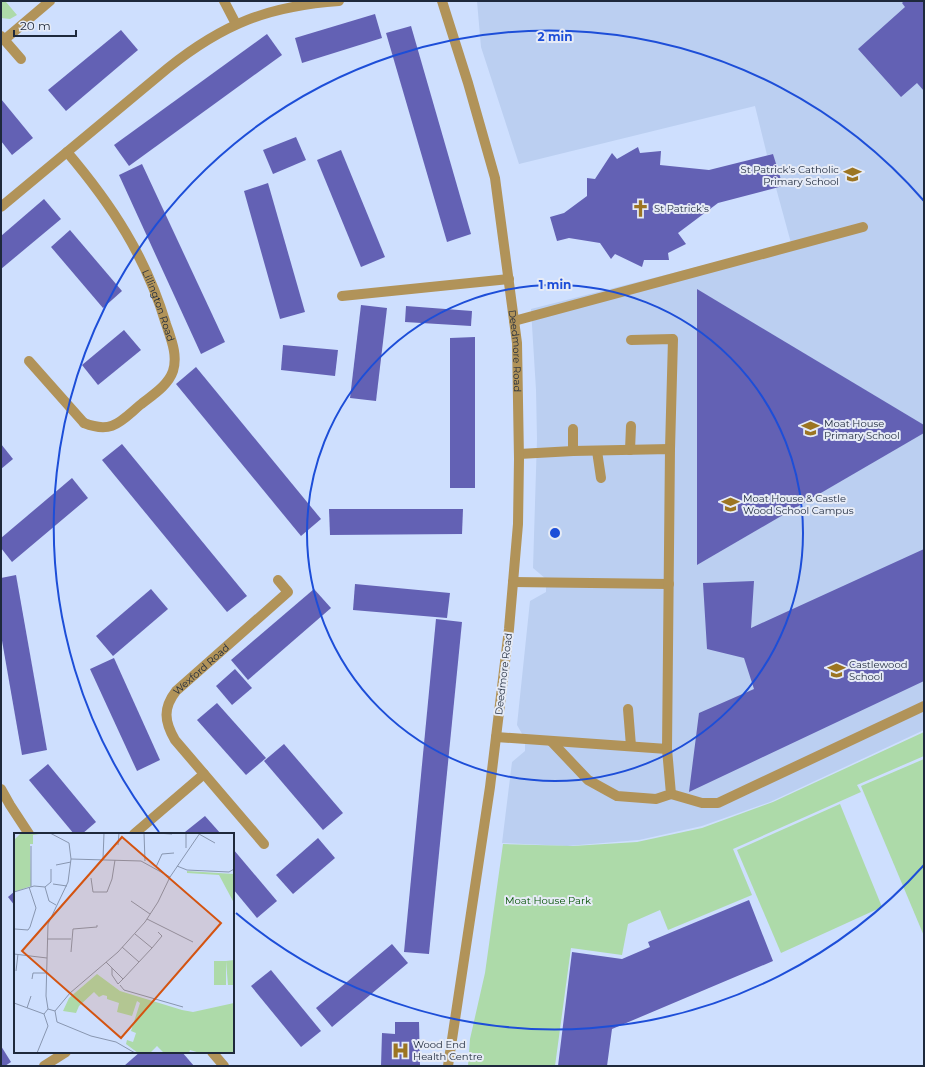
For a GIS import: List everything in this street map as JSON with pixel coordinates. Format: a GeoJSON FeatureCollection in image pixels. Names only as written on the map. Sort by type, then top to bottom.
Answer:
{"type":"FeatureCollection","features":[{"type":"Feature","properties":{"kind":"street"},"geometry":{"type":"LineString","coordinates":[[21,59],[3,38],[50,1]]}},
{"type":"Feature","properties":{"kind":"street"},"geometry":{"type":"LineString","coordinates":[[224,1],[236,24]]}},
{"type":"Feature","properties":{"kind":"street"},"geometry":{"type":"LineString","coordinates":[[2,205],[186,53],[211,36],[236,24],[275,10],[339,1]]}},
{"type":"Feature","properties":{"kind":"street","name":"Deedmore Road"},"geometry":{"type":"LineString","coordinates":[[442,1],[468,83],[495,178],[517,343],[519,454],[518,524],[496,737],[489,794],[448,1066]]}},
{"type":"Feature","properties":{"kind":"street","name":"Lillington Road"},"geometry":{"type":"LineString","coordinates":[[29,361],[84,423],[101,428],[110,427],[119,422],[159,389],[173,371],[175,359],[173,346],[158,297],[145,267],[126,231],[109,205],[67,152]]}},
{"type":"Feature","properties":{"kind":"street"},"geometry":{"type":"LineString","coordinates":[[514,320],[863,226]]}},
{"type":"Feature","properties":{"kind":"street"},"geometry":{"type":"LineString","coordinates":[[342,296],[509,279]]}},
{"type":"Feature","properties":{"kind":"street"},"geometry":{"type":"LineString","coordinates":[[631,340],[673,339],[670,449],[667,749],[671,794]]}},
{"type":"Feature","properties":{"kind":"street"},"geometry":{"type":"LineString","coordinates":[[630,450],[631,426]]}},
{"type":"Feature","properties":{"kind":"street"},"geometry":{"type":"LineString","coordinates":[[573,429],[573,451]]}},
{"type":"Feature","properties":{"kind":"street"},"geometry":{"type":"LineString","coordinates":[[519,454],[573,451],[597,452],[670,449]]}},
{"type":"Feature","properties":{"kind":"street"},"geometry":{"type":"LineString","coordinates":[[597,452],[601,478]]}},
{"type":"Feature","properties":{"kind":"street","name":"Wexford Road"},"geometry":{"type":"LineString","coordinates":[[264,844],[175,740],[170,732],[166,717],[168,703],[176,690],[288,592],[278,580]]}},
{"type":"Feature","properties":{"kind":"street"},"geometry":{"type":"LineString","coordinates":[[513,582],[669,584]]}},
{"type":"Feature","properties":{"kind":"street"},"geometry":{"type":"LineString","coordinates":[[551,741],[588,780],[617,796],[656,799],[671,794],[702,803],[718,803],[924,706]]}},
{"type":"Feature","properties":{"kind":"street"},"geometry":{"type":"LineString","coordinates":[[628,709],[631,746]]}},
{"type":"Feature","properties":{"kind":"street"},"geometry":{"type":"LineString","coordinates":[[496,737],[667,749]]}},
{"type":"Feature","properties":{"kind":"street"},"geometry":{"type":"LineString","coordinates":[[135,833],[204,774]]}},
{"type":"Feature","properties":{"kind":"street"},"geometry":{"type":"LineString","coordinates":[[1,789],[28,833]]}},
{"type":"Feature","properties":{"kind":"street"},"geometry":{"type":"LineString","coordinates":[[44,1066],[64,1053]]}},
{"type":"Feature","properties":{"kind":"street"},"geometry":{"type":"LineString","coordinates":[[213,1053],[224,1066]]}},
{"type":"Feature","properties":{"kind":"shaded area","name":"Moat House & Castle Wood School Campus"},"geometry":{"type":"Polygon","coordinates":[[[477,1],[924,1],[924,730],[770,802],[702,826],[639,840],[567,846],[502,843],[512,762],[525,751],[525,739],[517,725],[530,601],[546,592],[546,579],[533,568],[537,439],[536,390],[531,309],[791,243],[776,188],[783,186],[773,154],[767,155],[755,106],[519,164],[481,47],[477,1]]]}},
{"type":"Feature","properties":{"kind":"green space"},"geometry":{"type":"Polygon","coordinates":[[[1,1],[7,1],[6,2],[17,15],[10,19],[1,18],[1,1]]]}},
{"type":"Feature","properties":{"kind":"green space","name":"Moat House Park"},"geometry":{"type":"Polygon","coordinates":[[[924,732],[924,756],[857,785],[861,792],[733,849],[752,895],[668,930],[660,910],[628,924],[622,955],[571,948],[555,1066],[468,1066],[470,1039],[485,973],[503,844],[573,846],[637,842],[702,828],[773,802],[924,732]]]}},
{"type":"Feature","properties":{"kind":"green space"},"geometry":{"type":"Polygon","coordinates":[[[924,759],[924,936],[861,786],[924,759]]]}},
{"type":"Feature","properties":{"kind":"green space"},"geometry":{"type":"Polygon","coordinates":[[[840,804],[882,907],[781,953],[737,850],[840,804]]]}},
{"type":"Feature","properties":{"kind":"building"},"geometry":{"type":"Polygon","coordinates":[[[904,1],[924,1],[924,91],[917,83],[901,97],[858,49],[905,7],[902,3],[904,1]]]}},
{"type":"Feature","properties":{"kind":"building"},"geometry":{"type":"Polygon","coordinates":[[[375,14],[382,38],[302,63],[295,38],[375,14]]]}},
{"type":"Feature","properties":{"kind":"building"},"geometry":{"type":"Polygon","coordinates":[[[411,26],[471,234],[447,242],[386,33],[411,26]]]}},
{"type":"Feature","properties":{"kind":"building"},"geometry":{"type":"Polygon","coordinates":[[[121,30],[138,50],[66,111],[48,90],[121,30]]]}},
{"type":"Feature","properties":{"kind":"building"},"geometry":{"type":"Polygon","coordinates":[[[267,34],[282,55],[129,166],[114,145],[267,34]]]}},
{"type":"Feature","properties":{"kind":"building"},"geometry":{"type":"Polygon","coordinates":[[[1,99],[33,138],[12,155],[1,141],[1,99]]]}},
{"type":"Feature","properties":{"kind":"building"},"geometry":{"type":"Polygon","coordinates":[[[296,137],[306,160],[273,174],[263,150],[296,137]]]}},
{"type":"Feature","properties":{"kind":"building","name":"St Patrick's"},"geometry":{"type":"Polygon","coordinates":[[[638,147],[640,153],[661,151],[660,165],[709,170],[773,154],[783,186],[718,203],[678,233],[686,244],[668,253],[669,260],[644,260],[642,267],[615,254],[611,259],[600,243],[569,238],[557,241],[550,217],[564,213],[587,196],[587,178],[595,179],[612,153],[617,159],[638,147]]]}},
{"type":"Feature","properties":{"kind":"building"},"geometry":{"type":"Polygon","coordinates":[[[341,150],[385,257],[361,267],[317,160],[341,150]]]}},
{"type":"Feature","properties":{"kind":"building"},"geometry":{"type":"Polygon","coordinates":[[[142,164],[225,342],[201,354],[119,175],[142,164]]]}},
{"type":"Feature","properties":{"kind":"building"},"geometry":{"type":"Polygon","coordinates":[[[268,183],[305,312],[280,319],[244,191],[268,183]]]}},
{"type":"Feature","properties":{"kind":"building"},"geometry":{"type":"Polygon","coordinates":[[[44,199],[61,219],[1,269],[1,236],[44,199]]]}},
{"type":"Feature","properties":{"kind":"building"},"geometry":{"type":"Polygon","coordinates":[[[70,230],[122,291],[103,308],[51,247],[70,230]]]}},
{"type":"Feature","properties":{"kind":"building","name":"Moat House Primary School"},"geometry":{"type":"Polygon","coordinates":[[[697,289],[924,425],[924,433],[697,565],[697,289]]]}},
{"type":"Feature","properties":{"kind":"building"},"geometry":{"type":"Polygon","coordinates":[[[361,305],[387,308],[376,401],[350,398],[361,305]]]}},
{"type":"Feature","properties":{"kind":"building"},"geometry":{"type":"Polygon","coordinates":[[[406,306],[472,311],[471,326],[405,322],[406,306]]]}},
{"type":"Feature","properties":{"kind":"building"},"geometry":{"type":"Polygon","coordinates":[[[124,330],[141,350],[98,385],[82,365],[124,330]]]}},
{"type":"Feature","properties":{"kind":"building"},"geometry":{"type":"Polygon","coordinates":[[[475,337],[475,488],[450,488],[450,338],[475,337]]]}},
{"type":"Feature","properties":{"kind":"building"},"geometry":{"type":"Polygon","coordinates":[[[283,345],[338,350],[335,376],[281,370],[283,345]]]}},
{"type":"Feature","properties":{"kind":"building"},"geometry":{"type":"Polygon","coordinates":[[[196,367],[321,519],[301,536],[176,384],[196,367]]]}},
{"type":"Feature","properties":{"kind":"building"},"geometry":{"type":"Polygon","coordinates":[[[1,444],[13,459],[1,469],[1,444]]]}},
{"type":"Feature","properties":{"kind":"building"},"geometry":{"type":"Polygon","coordinates":[[[122,444],[247,596],[227,612],[102,460],[122,444]]]}},
{"type":"Feature","properties":{"kind":"building"},"geometry":{"type":"Polygon","coordinates":[[[72,478],[88,498],[12,562],[1,548],[1,538],[72,478]]]}},
{"type":"Feature","properties":{"kind":"building"},"geometry":{"type":"Polygon","coordinates":[[[329,509],[463,509],[462,534],[330,535],[329,509]]]}},
{"type":"Feature","properties":{"kind":"building","name":"Castlewood School"},"geometry":{"type":"Polygon","coordinates":[[[924,549],[924,681],[689,792],[699,713],[754,689],[744,658],[707,649],[703,583],[754,581],[751,628],[924,549]]]}},
{"type":"Feature","properties":{"kind":"building"},"geometry":{"type":"Polygon","coordinates":[[[16,575],[47,750],[22,755],[1,635],[1,578],[16,575]]]}},
{"type":"Feature","properties":{"kind":"building"},"geometry":{"type":"Polygon","coordinates":[[[355,584],[450,593],[447,618],[353,610],[355,584]]]}},
{"type":"Feature","properties":{"kind":"building"},"geometry":{"type":"Polygon","coordinates":[[[151,589],[168,609],[113,656],[96,636],[151,589]]]}},
{"type":"Feature","properties":{"kind":"building"},"geometry":{"type":"Polygon","coordinates":[[[314,589],[331,608],[248,680],[231,660],[314,589]]]}},
{"type":"Feature","properties":{"kind":"building"},"geometry":{"type":"Polygon","coordinates":[[[436,619],[462,622],[429,954],[404,952],[436,619]]]}},
{"type":"Feature","properties":{"kind":"building"},"geometry":{"type":"Polygon","coordinates":[[[114,658],[160,760],[137,771],[90,669],[114,658]]]}},
{"type":"Feature","properties":{"kind":"building"},"geometry":{"type":"Polygon","coordinates":[[[235,669],[252,688],[232,705],[216,686],[235,669]]]}},
{"type":"Feature","properties":{"kind":"building"},"geometry":{"type":"Polygon","coordinates":[[[217,703],[266,758],[246,775],[197,720],[217,703]]]}},
{"type":"Feature","properties":{"kind":"building"},"geometry":{"type":"Polygon","coordinates":[[[284,744],[343,813],[323,830],[264,761],[284,744]]]}},
{"type":"Feature","properties":{"kind":"building"},"geometry":{"type":"Polygon","coordinates":[[[48,764],[96,822],[83,833],[73,833],[29,780],[48,764]]]}},
{"type":"Feature","properties":{"kind":"building"},"geometry":{"type":"Polygon","coordinates":[[[205,816],[220,833],[186,833],[185,832],[205,816]]]}},
{"type":"Feature","properties":{"kind":"building"},"geometry":{"type":"Polygon","coordinates":[[[318,838],[335,858],[293,894],[276,875],[318,838]]]}},
{"type":"Feature","properties":{"kind":"building"},"geometry":{"type":"Polygon","coordinates":[[[234,850],[277,901],[257,918],[234,890],[234,850]]]}},
{"type":"Feature","properties":{"kind":"building"},"geometry":{"type":"Polygon","coordinates":[[[14,892],[14,905],[8,897],[14,892]]]}},
{"type":"Feature","properties":{"kind":"building"},"geometry":{"type":"Polygon","coordinates":[[[749,900],[773,961],[612,1029],[607,1066],[558,1066],[572,952],[622,959],[650,947],[648,942],[749,900]]]}},
{"type":"Feature","properties":{"kind":"building"},"geometry":{"type":"Polygon","coordinates":[[[392,944],[408,963],[332,1027],[316,1008],[392,944]]]}},
{"type":"Feature","properties":{"kind":"building"},"geometry":{"type":"Polygon","coordinates":[[[271,970],[321,1031],[301,1047],[251,986],[271,970]]]}},
{"type":"Feature","properties":{"kind":"building","name":"Wood End Health Centre"},"geometry":{"type":"Polygon","coordinates":[[[395,1022],[419,1022],[420,1066],[381,1066],[382,1033],[395,1034],[395,1022]]]}},
{"type":"Feature","properties":{"kind":"building"},"geometry":{"type":"Polygon","coordinates":[[[1,1046],[11,1062],[5,1066],[1,1066],[1,1046]]]}},
{"type":"Feature","properties":{"kind":"building"},"geometry":{"type":"Polygon","coordinates":[[[139,1053],[183,1053],[194,1066],[124,1066],[139,1053]]]}},
{"type":"Feature","properties":{"kind":"place","name":"St Patrick's Catholic Primary School"},"geometry":{"type":"Point","coordinates":[852,175]}},
{"type":"Feature","properties":{"kind":"place","name":"St Patrick's"},"geometry":{"type":"Point","coordinates":[641,208]}},
{"type":"Feature","properties":{"kind":"place","name":"Moat House Primary School"},"geometry":{"type":"Point","coordinates":[811,429]}},
{"type":"Feature","properties":{"kind":"place","name":"Moat House & Castle Wood School Campus"},"geometry":{"type":"Point","coordinates":[730,504]}},
{"type":"Feature","properties":{"kind":"place","name":"Castlewood School"},"geometry":{"type":"Point","coordinates":[836,670]}},
{"type":"Feature","properties":{"kind":"place","name":"Wood End Health Centre"},"geometry":{"type":"Point","coordinates":[400,1050]}}]}
